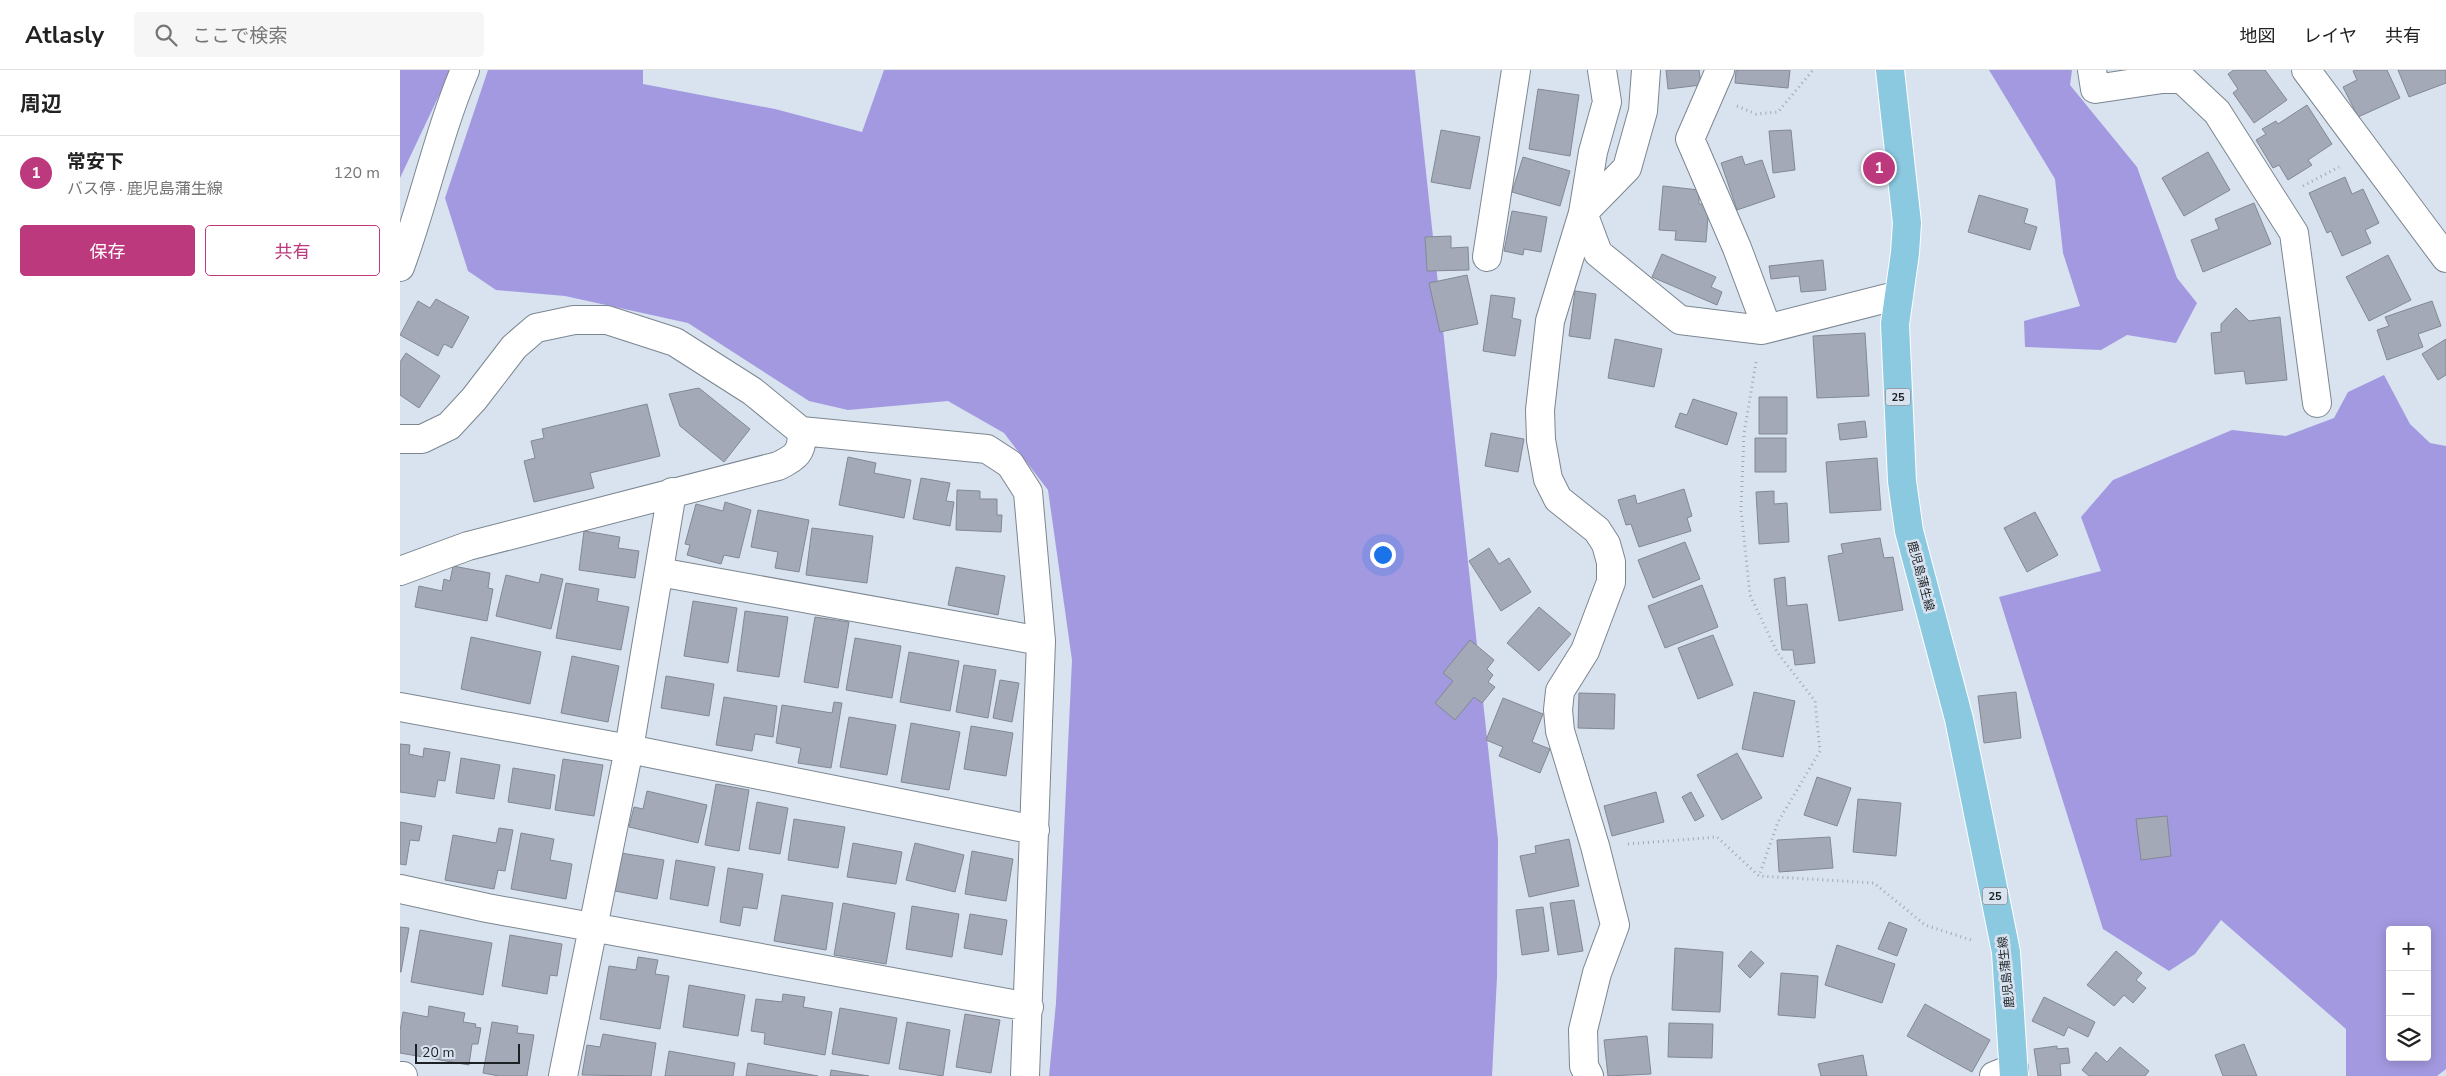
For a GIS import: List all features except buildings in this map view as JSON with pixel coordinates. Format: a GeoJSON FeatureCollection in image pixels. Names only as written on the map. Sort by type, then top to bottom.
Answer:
{"type":"FeatureCollection","features":[{"type":"Feature","properties":{"kind":"main road","name":"鹿児島蒲生線"},"geometry":{"type":"LineString","coordinates":[[1890,70],[1907,223],[1895,324],[1902,481],[1910,531],[1959,719],[2006,952],[2007,1073]]}},
{"type":"Feature","properties":{"kind":"street"},"geometry":{"type":"LineString","coordinates":[[400,267],[417,221],[450,106],[465,70]]}},
{"type":"Feature","properties":{"kind":"street"},"geometry":{"type":"LineString","coordinates":[[1487,257],[1516,70]]}},
{"type":"Feature","properties":{"kind":"street"},"geometry":{"type":"LineString","coordinates":[[1589,1076],[1584,1066],[1583,1030],[1597,973],[1615,924],[1595,846],[1560,731],[1558,710],[1560,691],[1585,651],[1611,582],[1611,562],[1606,544],[1596,530],[1558,499],[1548,479],[1541,440],[1540,410],[1550,321],[1583,213],[1593,152],[1607,102],[1602,70]]}},
{"type":"Feature","properties":{"kind":"street"},"geometry":{"type":"LineString","coordinates":[[1583,213],[1627,168],[1643,110],[1646,70]]}},
{"type":"Feature","properties":{"kind":"street"},"geometry":{"type":"LineString","coordinates":[[2092,70],[2095,89],[2169,78],[2183,80],[2217,112],[2294,233],[2317,403]]}},
{"type":"Feature","properties":{"kind":"street"},"geometry":{"type":"LineString","coordinates":[[2306,70],[2446,258]]}},
{"type":"Feature","properties":{"kind":"street"},"geometry":{"type":"LineString","coordinates":[[1714,82],[1690,139],[1737,248],[1764,329]]}},
{"type":"Feature","properties":{"kind":"street"},"geometry":{"type":"LineString","coordinates":[[1583,213],[1598,253],[1680,320],[1764,329],[1899,295]]}},
{"type":"Feature","properties":{"kind":"street"},"geometry":{"type":"LineString","coordinates":[[400,439],[422,439],[449,426],[474,399],[514,347],[536,328],[574,320],[607,320],[676,342],[752,392],[801,431],[987,449],[1010,464],[1028,492],[1041,641],[1036,830],[1025,1076]]}},
{"type":"Feature","properties":{"kind":"street"},"geometry":{"type":"LineString","coordinates":[[400,571],[468,546],[778,466],[794,458],[803,444],[801,431]]}},
{"type":"Feature","properties":{"kind":"street"},"geometry":{"type":"LineString","coordinates":[[563,1076],[629,749],[672,492]]}},
{"type":"Feature","properties":{"kind":"street"},"geometry":{"type":"LineString","coordinates":[[659,572],[1041,641]]}},
{"type":"Feature","properties":{"kind":"street"},"geometry":{"type":"LineString","coordinates":[[400,707],[629,749],[1036,830]]}},
{"type":"Feature","properties":{"kind":"street"},"geometry":{"type":"LineString","coordinates":[[400,889],[487,908],[594,926],[1029,1007]]}},
{"type":"Feature","properties":{"kind":"path"},"geometry":{"type":"LineString","coordinates":[[1714,82],[1756,114],[1778,112],[1813,70]]}},
{"type":"Feature","properties":{"kind":"path"},"geometry":{"type":"LineString","coordinates":[[2273,200],[2368,154]]}},
{"type":"Feature","properties":{"kind":"path"},"geometry":{"type":"LineString","coordinates":[[1759,876],[1778,822],[1820,751],[1815,701],[1777,652],[1750,595],[1741,500],[1744,434],[1764,329]]}},
{"type":"Feature","properties":{"kind":"path"},"geometry":{"type":"LineString","coordinates":[[1595,846],[1717,837],[1759,876],[1874,883],[1925,925],[2006,952]]}},
{"type":"Feature","properties":{"kind":"shaded area"},"geometry":{"type":"Polygon","coordinates":[[[400,70],[451,70],[400,178],[400,70]]]}},
{"type":"Feature","properties":{"kind":"shaded area"},"geometry":{"type":"Polygon","coordinates":[[[488,70],[643,70],[643,84],[775,109],[862,132],[884,70],[1415,70],[1498,840],[1497,977],[1492,1076],[1049,1076],[1056,1003],[1072,660],[1048,490],[1004,433],[948,401],[848,410],[809,401],[688,323],[565,296],[496,290],[468,271],[445,198],[488,70]]]}},
{"type":"Feature","properties":{"kind":"shaded area"},"geometry":{"type":"Polygon","coordinates":[[[1989,70],[2072,70],[2070,85],[2137,167],[2177,278],[2197,303],[2176,343],[2127,335],[2101,350],[2025,347],[2024,321],[2080,306],[2063,253],[2055,179],[1989,70]]]}},
{"type":"Feature","properties":{"kind":"shaded area"},"geometry":{"type":"Polygon","coordinates":[[[2384,375],[2410,424],[2430,443],[2446,446],[2446,1069],[2437,1076],[2346,1076],[2346,1029],[2221,920],[2195,954],[2169,971],[2103,929],[1999,597],[2101,571],[2081,517],[2113,480],[2232,430],[2286,436],[2334,418],[2348,392],[2384,375]]]}},
{"type":"Feature","properties":{"kind":"place","name":"常安下"},"geometry":{"type":"Point","coordinates":[1879,168]}}]}
